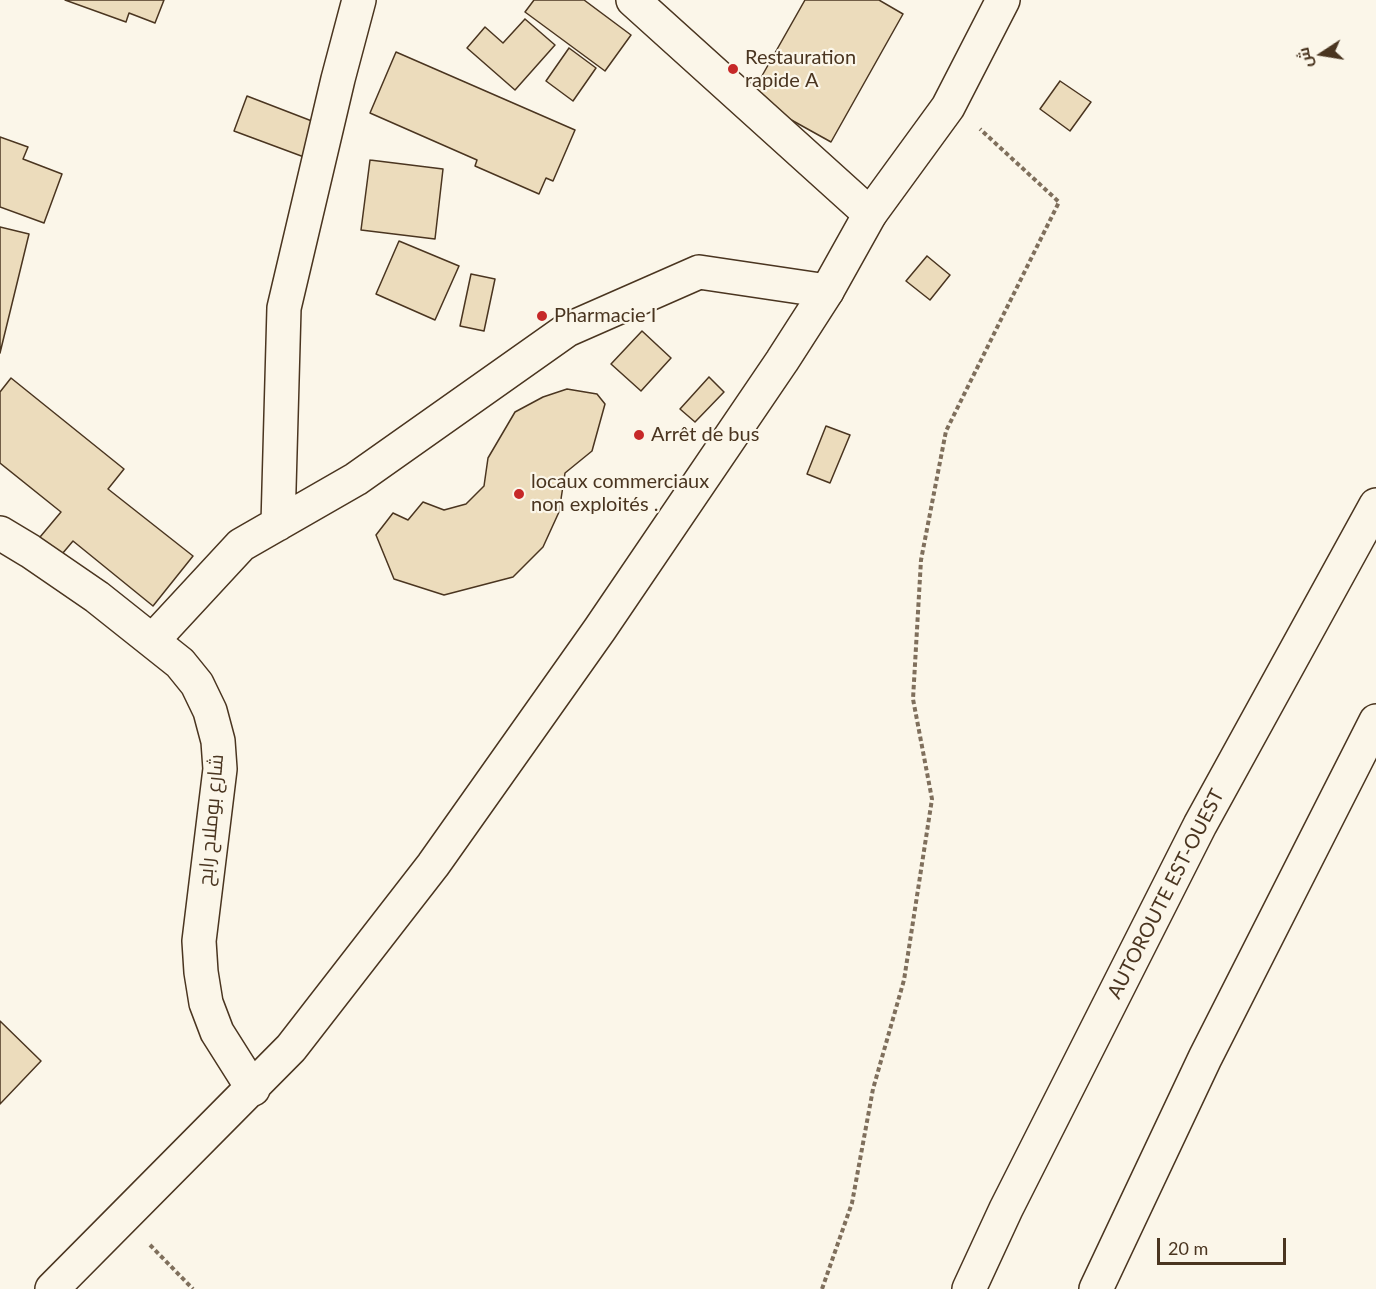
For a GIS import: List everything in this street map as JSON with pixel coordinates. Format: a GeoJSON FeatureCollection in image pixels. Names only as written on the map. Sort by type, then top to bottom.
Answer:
{"type":"FeatureCollection","features":[{"type":"Feature","properties":{"kind":"main road"},"geometry":{"type":"LineString","coordinates":[[278,524],[284,308],[359,0]]}},
{"type":"Feature","properties":{"kind":"main road"},"geometry":{"type":"LineString","coordinates":[[633,0],[870,214]]}},
{"type":"Feature","properties":{"kind":"main road"},"geometry":{"type":"LineString","coordinates":[[52,1289],[253,1089],[291,1048],[433,865],[600,629],[827,291],[870,214],[948,107],[1003,0]]}},
{"type":"Feature","properties":{"kind":"main road"},"geometry":{"type":"LineString","coordinates":[[153,640],[241,545],[356,479],[567,330],[699,272],[827,291]]}},
{"type":"Feature","properties":{"kind":"main road","name":"AUTOROUTE EST-OUEST"},"geometry":{"type":"LineString","coordinates":[[969,1289],[1006,1209],[1200,825],[1376,505]]}},
{"type":"Feature","properties":{"kind":"main road","name":"شارع بوملاح رابح"},"geometry":{"type":"LineString","coordinates":[[0,533],[97,597],[153,640],[180,663],[197,684],[210,711],[218,741],[220,769],[199,941],[201,972],[206,1003],[217,1032],[253,1089]]}},
{"type":"Feature","properties":{"kind":"main road"},"geometry":{"type":"LineString","coordinates":[[1096,1289],[1205,1059],[1376,721]]}},
{"type":"Feature","properties":{"kind":"path"},"geometry":{"type":"LineString","coordinates":[[822,1289],[852,1203],[873,1089],[904,980],[932,799],[913,699],[921,560],[946,431],[1059,202],[976,126]]}},
{"type":"Feature","properties":{"kind":"path"},"geometry":{"type":"LineString","coordinates":[[124,1219],[193,1289]]}},
{"type":"Feature","properties":{"kind":"building"},"geometry":{"type":"Polygon","coordinates":[[[65,0],[164,0],[155,23],[129,13],[126,22],[65,0]]]}},
{"type":"Feature","properties":{"kind":"building"},"geometry":{"type":"Polygon","coordinates":[[[534,0],[584,0],[631,35],[605,71],[525,12],[534,0]]]}},
{"type":"Feature","properties":{"kind":"building"},"geometry":{"type":"Polygon","coordinates":[[[805,0],[879,0],[903,14],[831,142],[750,97],[805,0]]]}},
{"type":"Feature","properties":{"kind":"building"},"geometry":{"type":"Polygon","coordinates":[[[525,19],[555,45],[515,90],[467,48],[485,27],[503,43],[525,19]]]}},
{"type":"Feature","properties":{"kind":"building"},"geometry":{"type":"Polygon","coordinates":[[[569,48],[596,68],[573,101],[546,81],[569,48]]]}},
{"type":"Feature","properties":{"kind":"building"},"geometry":{"type":"Polygon","coordinates":[[[396,52],[575,130],[553,181],[546,178],[539,194],[475,166],[477,160],[370,113],[396,52]]]}},
{"type":"Feature","properties":{"kind":"building"},"geometry":{"type":"Polygon","coordinates":[[[1060,81],[1091,102],[1070,131],[1040,109],[1060,81]]]}},
{"type":"Feature","properties":{"kind":"building"},"geometry":{"type":"Polygon","coordinates":[[[247,96],[317,123],[304,157],[234,131],[247,96]]]}},
{"type":"Feature","properties":{"kind":"building"},"geometry":{"type":"Polygon","coordinates":[[[0,137],[28,147],[23,159],[62,174],[44,223],[0,207],[0,137]]]}},
{"type":"Feature","properties":{"kind":"building"},"geometry":{"type":"Polygon","coordinates":[[[370,160],[443,169],[435,239],[361,230],[370,160]]]}},
{"type":"Feature","properties":{"kind":"building"},"geometry":{"type":"Polygon","coordinates":[[[0,227],[29,234],[0,353],[0,227]]]}},
{"type":"Feature","properties":{"kind":"building"},"geometry":{"type":"Polygon","coordinates":[[[399,241],[459,266],[435,320],[376,294],[399,241]]]}},
{"type":"Feature","properties":{"kind":"building"},"geometry":{"type":"Polygon","coordinates":[[[927,256],[950,275],[930,300],[906,281],[927,256]]]}},
{"type":"Feature","properties":{"kind":"building"},"geometry":{"type":"Polygon","coordinates":[[[471,274],[495,279],[484,331],[460,326],[471,274]]]}},
{"type":"Feature","properties":{"kind":"building"},"geometry":{"type":"Polygon","coordinates":[[[642,331],[671,358],[641,391],[611,364],[642,331]]]}},
{"type":"Feature","properties":{"kind":"building"},"geometry":{"type":"Polygon","coordinates":[[[709,377],[724,392],[695,422],[680,409],[709,377]]]}},
{"type":"Feature","properties":{"kind":"building"},"geometry":{"type":"Polygon","coordinates":[[[11,378],[124,469],[108,489],[193,556],[153,606],[73,541],[57,560],[35,543],[61,512],[0,463],[0,392],[11,378]]]}},
{"type":"Feature","properties":{"kind":"building","name":"locaux commerciaux non exploités ."},"geometry":{"type":"Polygon","coordinates":[[[567,389],[597,394],[605,404],[592,451],[565,473],[559,512],[543,547],[513,577],[444,595],[394,579],[376,535],[393,513],[408,520],[423,502],[444,510],[466,504],[484,486],[488,458],[515,412],[543,397],[567,389]]]}},
{"type":"Feature","properties":{"kind":"building"},"geometry":{"type":"Polygon","coordinates":[[[826,426],[850,435],[830,483],[807,474],[826,426]]]}},
{"type":"Feature","properties":{"kind":"building"},"geometry":{"type":"Polygon","coordinates":[[[0,1021],[41,1061],[0,1104],[0,1021]]]}},
{"type":"Feature","properties":{"kind":"place","name":"Restauration rapide A"},"geometry":{"type":"Point","coordinates":[733,69]}},
{"type":"Feature","properties":{"kind":"place","name":"Pharmacie I"},"geometry":{"type":"Point","coordinates":[542,316]}},
{"type":"Feature","properties":{"kind":"place","name":"Arrêt de bus"},"geometry":{"type":"Point","coordinates":[639,435]}},
{"type":"Feature","properties":{"kind":"place","name":"locaux commerciaux non exploités ."},"geometry":{"type":"Point","coordinates":[519,494]}}]}
